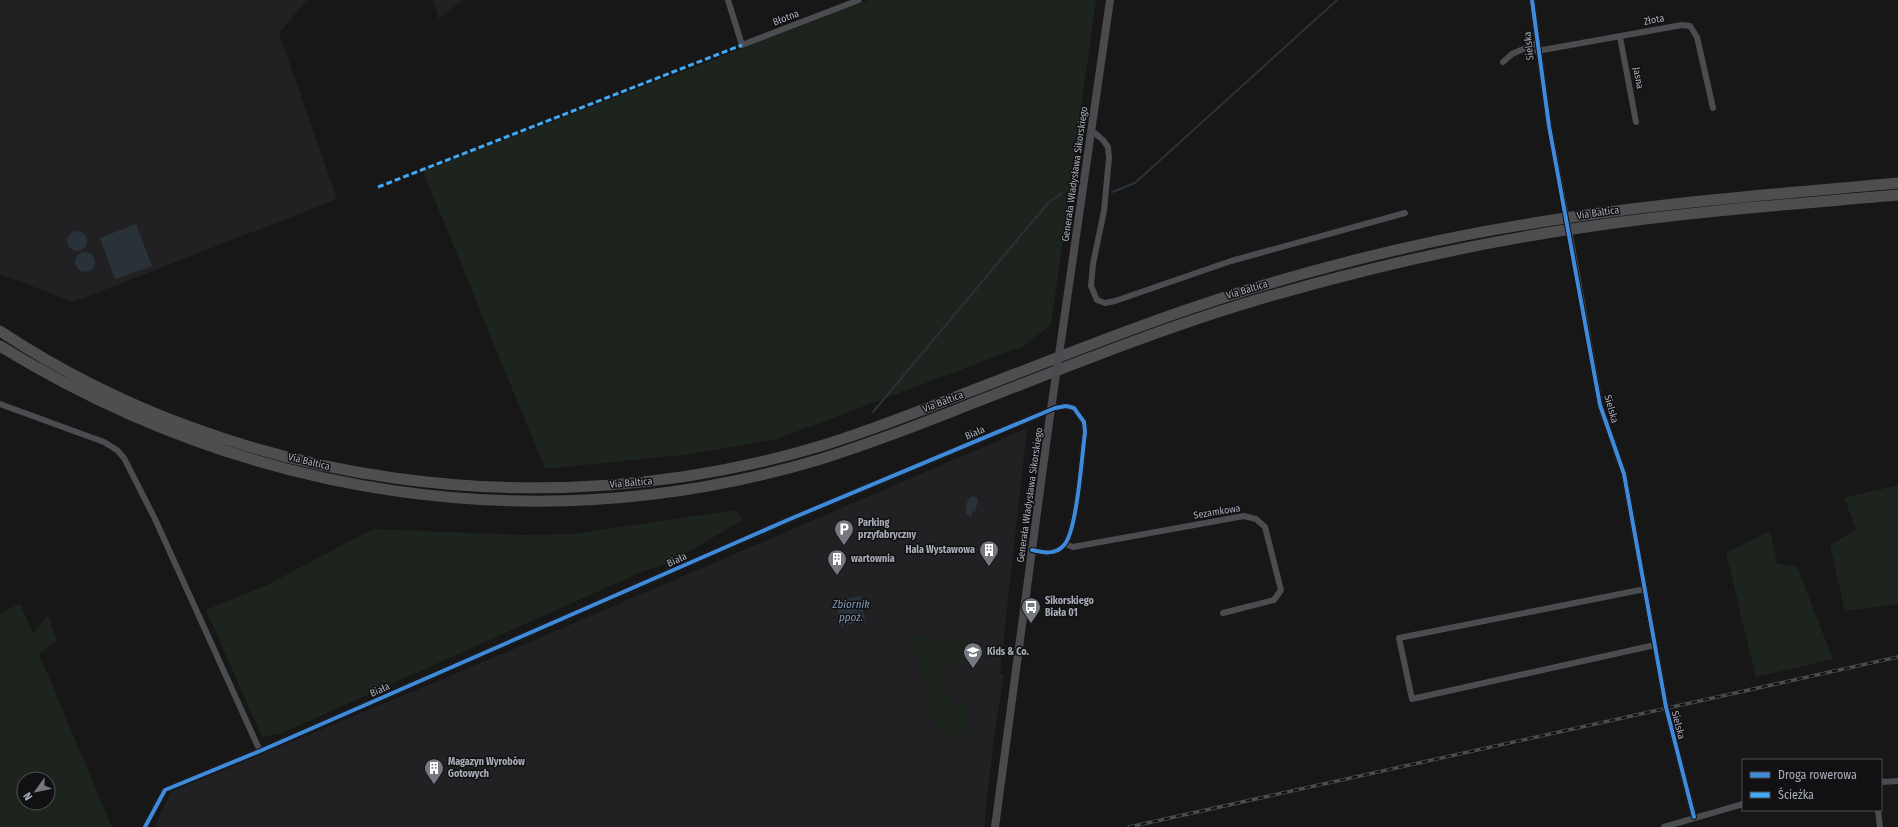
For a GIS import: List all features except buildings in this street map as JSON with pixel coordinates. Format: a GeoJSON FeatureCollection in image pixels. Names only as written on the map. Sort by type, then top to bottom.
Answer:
{"type":"FeatureCollection","features":[{"type":"Feature","properties":{"kind":"highway","name":"Via Baltica"},"geometry":{"type":"LineString","coordinates":[[0,331],[73,374],[128,401],[188,426],[281,455],[335,468],[424,482],[514,488],[599,486],[654,481],[712,472],[816,448],[878,427],[1084,347],[1201,305],[1265,285],[1395,250],[1530,223],[1624,210],[1749,196],[1898,183]]}},
{"type":"Feature","properties":{"kind":"highway","name":"Via Baltica"},"geometry":{"type":"LineString","coordinates":[[0,346],[72,387],[140,420],[215,448],[291,471],[356,484],[443,496],[521,500],[614,497],[713,484],[819,459],[885,437],[1088,358],[1199,318],[1268,296],[1398,262],[1486,244],[1598,225],[1701,213],[1898,195]]}},
{"type":"Feature","properties":{"kind":"street","name":"Błotna"},"geometry":{"type":"LineString","coordinates":[[728,0],[742,45],[859,0]]}},
{"type":"Feature","properties":{"kind":"street","name":"Generała Władysława Sikorskiego"},"geometry":{"type":"LineString","coordinates":[[995,827],[1049,423],[1110,0]]}},
{"type":"Feature","properties":{"kind":"street","name":"Sielska"},"geometry":{"type":"LineString","coordinates":[[1532,0],[1537,51],[1600,405],[1624,474],[1666,707],[1694,817]]}},
{"type":"Feature","properties":{"kind":"street","name":"Złota"},"geometry":{"type":"LineString","coordinates":[[1537,51],[1682,25],[1693,29],[1697,37],[1713,108]]}},
{"type":"Feature","properties":{"kind":"street","name":"Jasna"},"geometry":{"type":"LineString","coordinates":[[1620,37],[1636,122]]}},
{"type":"Feature","properties":{"kind":"street"},"geometry":{"type":"LineString","coordinates":[[1503,62],[1512,54],[1537,43]]}},
{"type":"Feature","properties":{"kind":"street"},"geometry":{"type":"LineString","coordinates":[[1091,130],[1103,140],[1108,147],[1109,158],[1104,211],[1093,264],[1091,286],[1097,300],[1105,303],[1115,302],[1231,261],[1404,213]]}},
{"type":"Feature","properties":{"kind":"street"},"geometry":{"type":"LineString","coordinates":[[0,404],[104,442],[117,450],[124,458],[155,519],[260,751]]}},
{"type":"Feature","properties":{"kind":"street","name":"Biała"},"geometry":{"type":"LineString","coordinates":[[145,827],[166,790],[260,751],[803,514],[1055,408],[1066,406],[1074,408],[1080,414],[1084,422],[1085,432],[1075,510],[1065,544]]}},
{"type":"Feature","properties":{"kind":"street","name":"Sezamkowa"},"geometry":{"type":"LineString","coordinates":[[1065,544],[1073,547],[1244,516],[1256,519],[1265,527],[1281,590],[1274,600],[1223,613]]}},
{"type":"Feature","properties":{"kind":"street"},"geometry":{"type":"LineString","coordinates":[[1032,550],[1048,553],[1058,550],[1065,544]]}},
{"type":"Feature","properties":{"kind":"street"},"geometry":{"type":"LineString","coordinates":[[1645,589],[1400,638],[1412,699],[1655,645]]}},
{"type":"Feature","properties":{"kind":"street"},"geometry":{"type":"LineString","coordinates":[[1882,782],[1898,781]]}},
{"type":"Feature","properties":{"kind":"street"},"geometry":{"type":"LineString","coordinates":[[1664,827],[1694,817],[1742,804]]}},
{"type":"Feature","properties":{"kind":"street"},"geometry":{"type":"LineString","coordinates":[[1878,811],[1880,827]]}},
{"type":"Feature","properties":{"kind":"shaded area"},"geometry":{"type":"Polygon","coordinates":[[[0,0],[307,0],[279,33],[337,199],[73,302],[0,274],[0,0]]]}},
{"type":"Feature","properties":{"kind":"shaded area"},"geometry":{"type":"Polygon","coordinates":[[[433,0],[463,0],[439,19],[433,0]]]}},
{"type":"Feature","properties":{"kind":"shaded area"},"geometry":{"type":"Polygon","coordinates":[[[869,0],[1096,0],[1051,325],[1024,346],[777,439],[692,454],[545,469],[423,171],[869,0]]]}},
{"type":"Feature","properties":{"kind":"shaded area"},"geometry":{"type":"Polygon","coordinates":[[[1027,428],[1000,673],[1004,674],[993,744],[984,827],[154,827],[171,792],[507,652],[1027,428]]]}},
{"type":"Feature","properties":{"kind":"shaded area"},"geometry":{"type":"Polygon","coordinates":[[[1898,485],[1898,604],[1845,611],[1830,545],[1856,529],[1844,498],[1898,485]]]}},
{"type":"Feature","properties":{"kind":"shaded area"},"geometry":{"type":"Polygon","coordinates":[[[736,510],[743,520],[669,563],[639,573],[282,733],[262,737],[206,610],[265,586],[373,529],[522,535],[572,534],[736,510]]]}},
{"type":"Feature","properties":{"kind":"shaded area"},"geometry":{"type":"Polygon","coordinates":[[[1770,531],[1777,563],[1797,567],[1833,659],[1756,677],[1726,553],[1770,531]]]}},
{"type":"Feature","properties":{"kind":"shaded area"},"geometry":{"type":"Polygon","coordinates":[[[20,604],[33,633],[48,615],[57,641],[39,654],[112,827],[0,827],[0,613],[20,604]]]}},
{"type":"Feature","properties":{"kind":"shaded area"},"geometry":{"type":"Polygon","coordinates":[[[912,635],[969,641],[974,653],[938,670],[953,705],[964,701],[969,717],[969,736],[935,732],[912,635]]]}},
{"type":"Feature","properties":{"kind":"water"},"geometry":{"type":"Polygon","coordinates":[[[136,224],[152,266],[115,279],[100,238],[136,224]]]}},
{"type":"Feature","properties":{"kind":"water"},"geometry":{"type":"Polygon","coordinates":[[[77,231],[84,234],[87,241],[84,248],[77,251],[70,248],[67,241],[70,234],[77,231]]]}},
{"type":"Feature","properties":{"kind":"water"},"geometry":{"type":"Polygon","coordinates":[[[85,252],[92,255],[95,262],[92,269],[85,272],[78,269],[75,262],[78,255],[85,252]]]}},
{"type":"Feature","properties":{"kind":"water"},"geometry":{"type":"Polygon","coordinates":[[[973,496],[977,498],[978,501],[975,512],[973,511],[971,517],[965,514],[967,508],[965,507],[969,498],[973,496]]]}},
{"type":"Feature","properties":{"kind":"water","name":"Zbiornik ppoż."},"geometry":{"type":"Polygon","coordinates":[[[860,596],[865,621],[841,626],[836,601],[860,596]]]}},
{"type":"Feature","properties":{"kind":"waterway"},"geometry":{"type":"LineString","coordinates":[[1112,192],[1135,183],[1337,0]]}},
{"type":"Feature","properties":{"kind":"waterway"},"geometry":{"type":"LineString","coordinates":[[873,412],[1048,203],[1062,193]]}},
{"type":"Feature","properties":{"kind":"railway"},"geometry":{"type":"LineString","coordinates":[[1129,827],[1898,657]]}},
{"type":"Feature","properties":{"kind":"marked path"},"geometry":{"type":"LineString","coordinates":[[378,187],[742,45]]}},
{"type":"Feature","properties":{"kind":"cycle path"},"geometry":{"type":"LineString","coordinates":[[1532,0],[1549,126],[1600,405],[1624,474],[1666,707],[1694,817]]}},
{"type":"Feature","properties":{"kind":"cycle path"},"geometry":{"type":"LineString","coordinates":[[145,827],[165,790],[260,751],[790,519],[1055,408],[1066,406],[1074,408],[1084,422],[1085,432],[1076,509],[1069,537],[1064,545],[1054,552],[1032,550]]}},
{"type":"Feature","properties":{"kind":"place","name":"Parking przyfabryczny"},"geometry":{"type":"Point","coordinates":[844,546]}},
{"type":"Feature","properties":{"kind":"place","name":"Hala Wystawowa"},"geometry":{"type":"Point","coordinates":[989,567]}},
{"type":"Feature","properties":{"kind":"place","name":"wartownia"},"geometry":{"type":"Point","coordinates":[837,576]}},
{"type":"Feature","properties":{"kind":"place","name":"Sikorskiego Biała 01"},"geometry":{"type":"Point","coordinates":[1031,624]}},
{"type":"Feature","properties":{"kind":"place","name":"Kids & Co."},"geometry":{"type":"Point","coordinates":[973,669]}},
{"type":"Feature","properties":{"kind":"place","name":"Magazyn Wyrobów Gotowych"},"geometry":{"type":"Point","coordinates":[434,785]}}]}
